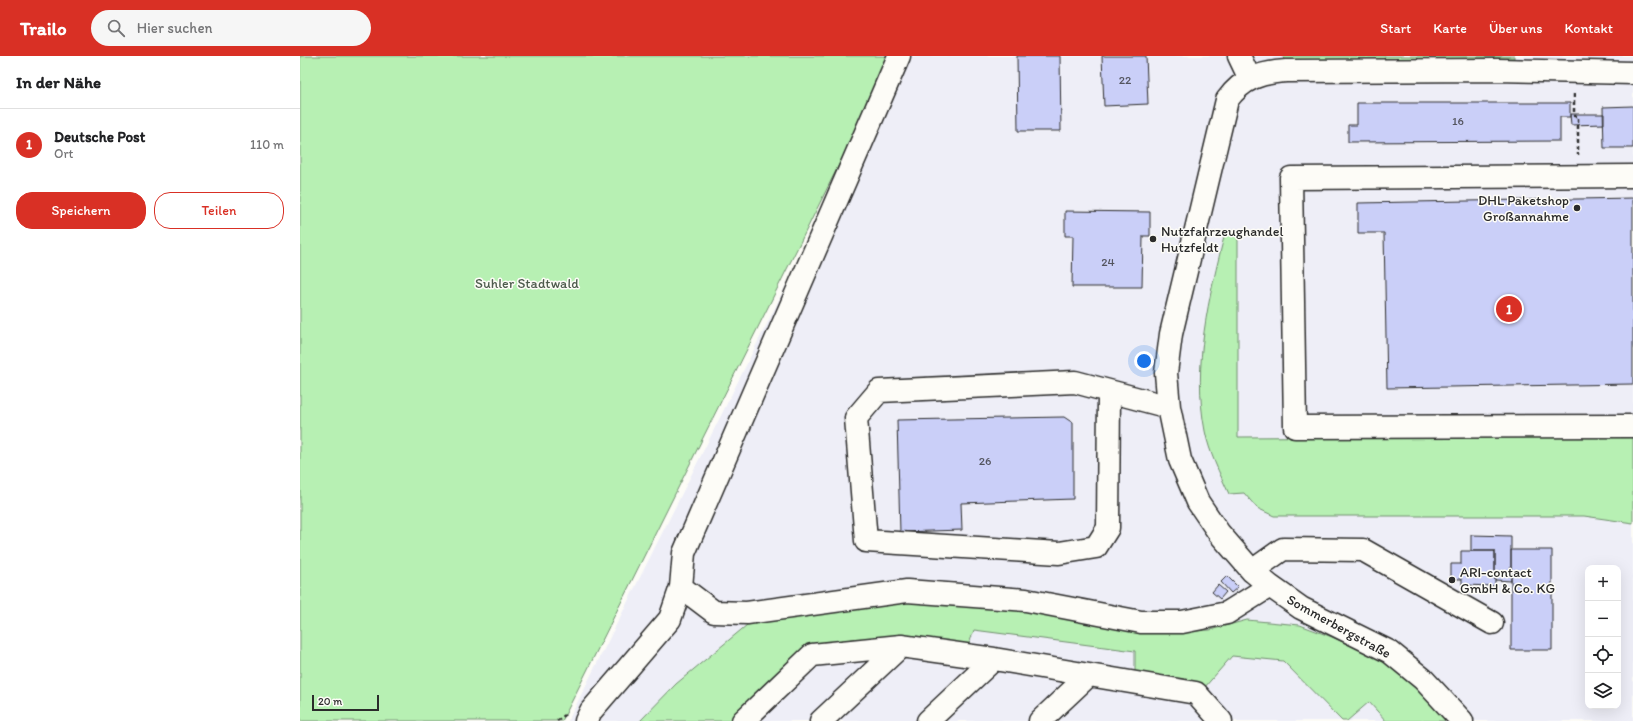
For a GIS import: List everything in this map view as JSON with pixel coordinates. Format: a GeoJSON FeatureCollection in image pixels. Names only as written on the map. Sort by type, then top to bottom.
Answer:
{"type":"FeatureCollection","features":[{"type":"Feature","properties":{"kind":"street"},"geometry":{"type":"LineString","coordinates":[[586,721],[591,711],[670,619],[681,587],[684,553],[899,56]]}},
{"type":"Feature","properties":{"kind":"street"},"geometry":{"type":"LineString","coordinates":[[1239,56],[1250,79]]}},
{"type":"Feature","properties":{"kind":"street","name":"Sommerbergstraße"},"geometry":{"type":"LineString","coordinates":[[1462,721],[1423,679],[1390,652],[1301,608],[1252,571],[1219,533],[1198,502],[1180,460],[1169,408],[1166,373],[1170,334],[1227,100],[1237,87],[1250,79],[1266,73],[1286,71],[1497,70],[1633,73]]}},
{"type":"Feature","properties":{"kind":"street"},"geometry":{"type":"LineString","coordinates":[[1633,176],[1291,178],[1295,428],[1633,426]]}},
{"type":"Feature","properties":{"kind":"street"},"geometry":{"type":"LineString","coordinates":[[1109,392],[1108,528],[1096,547],[1059,553],[866,541],[856,418],[879,391],[1075,382],[1169,408]]}},
{"type":"Feature","properties":{"kind":"street"},"geometry":{"type":"LineString","coordinates":[[1252,571],[1283,549],[1362,550],[1492,623]]}},
{"type":"Feature","properties":{"kind":"street"},"geometry":{"type":"LineString","coordinates":[[681,587],[714,612],[747,613],[907,591],[1026,600],[1141,622],[1182,622],[1227,613],[1270,586]]}},
{"type":"Feature","properties":{"kind":"street"},"geometry":{"type":"LineString","coordinates":[[821,721],[901,646]]}},
{"type":"Feature","properties":{"kind":"street"},"geometry":{"type":"LineString","coordinates":[[743,721],[812,655],[901,646],[994,659],[1196,694],[1221,721]]}},
{"type":"Feature","properties":{"kind":"street"},"geometry":{"type":"LineString","coordinates":[[928,721],[994,659]]}},
{"type":"Feature","properties":{"kind":"street"},"geometry":{"type":"LineString","coordinates":[[1040,721],[1089,675]]}},
{"type":"Feature","properties":{"kind":"path"},"geometry":{"type":"LineString","coordinates":[[1573,72],[1574,116],[1578,116],[1579,177]]}},
{"type":"Feature","properties":{"kind":"shaded area"},"geometry":{"type":"Polygon","coordinates":[[[901,56],[1633,56],[1633,721],[568,721],[901,56]]]}},
{"type":"Feature","properties":{"kind":"green space","name":"Suhler Stadtwald"},"geometry":{"type":"Polygon","coordinates":[[[300,56],[893,56],[562,721],[300,721],[300,56]]]}},
{"type":"Feature","properties":{"kind":"green space"},"geometry":{"type":"Polygon","coordinates":[[[1282,56],[1514,56],[1514,58],[1286,60],[1282,56]]]}},
{"type":"Feature","properties":{"kind":"green space"},"geometry":{"type":"Polygon","coordinates":[[[1238,232],[1238,437],[1633,435],[1633,523],[1584,516],[1274,516],[1257,508],[1244,493],[1229,494],[1209,447],[1201,406],[1200,381],[1201,356],[1208,306],[1225,233],[1238,232]]]}},
{"type":"Feature","properties":{"kind":"green space"},"geometry":{"type":"Polygon","coordinates":[[[908,600],[977,603],[1165,633],[1210,630],[1247,620],[1300,625],[1332,637],[1380,659],[1419,688],[1447,718],[1445,721],[1386,721],[1369,702],[1347,721],[1342,721],[1283,661],[1232,656],[1204,688],[1135,672],[1135,651],[974,630],[968,647],[807,647],[730,721],[640,721],[676,684],[747,625],[824,608],[908,600]]]}},
{"type":"Feature","properties":{"kind":"building"},"geometry":{"type":"Polygon","coordinates":[[[1017,56],[1060,56],[1061,131],[1018,131],[1017,56]]]}},
{"type":"Feature","properties":{"kind":"building"},"geometry":{"type":"Polygon","coordinates":[[[1102,56],[1146,56],[1148,104],[1104,106],[1102,56]]]}},
{"type":"Feature","properties":{"kind":"building"},"geometry":{"type":"Polygon","coordinates":[[[1357,103],[1570,103],[1570,117],[1560,117],[1560,141],[1348,142],[1348,125],[1357,125],[1357,103]]]}},
{"type":"Feature","properties":{"kind":"building"},"geometry":{"type":"Polygon","coordinates":[[[1633,106],[1633,148],[1604,148],[1603,107],[1633,106]]]}},
{"type":"Feature","properties":{"kind":"building"},"geometry":{"type":"Polygon","coordinates":[[[1570,114],[1604,114],[1604,124],[1571,125],[1570,114]]]}},
{"type":"Feature","properties":{"kind":"building"},"geometry":{"type":"Polygon","coordinates":[[[1633,198],[1633,384],[1387,388],[1384,233],[1358,233],[1358,203],[1633,198]]]}},
{"type":"Feature","properties":{"kind":"building"},"geometry":{"type":"Polygon","coordinates":[[[1065,211],[1150,212],[1150,236],[1143,236],[1142,287],[1072,287],[1073,236],[1065,236],[1065,211]]]}},
{"type":"Feature","properties":{"kind":"building"},"geometry":{"type":"Polygon","coordinates":[[[1064,417],[1073,423],[1073,499],[961,503],[962,530],[900,532],[897,420],[1064,417]]]}},
{"type":"Feature","properties":{"kind":"building"},"geometry":{"type":"Polygon","coordinates":[[[1471,535],[1511,536],[1511,581],[1495,580],[1495,551],[1471,551],[1471,535]]]}},
{"type":"Feature","properties":{"kind":"building"},"geometry":{"type":"Polygon","coordinates":[[[1511,550],[1552,550],[1552,650],[1511,650],[1511,550]]]}},
{"type":"Feature","properties":{"kind":"building"},"geometry":{"type":"Polygon","coordinates":[[[1461,551],[1495,551],[1495,586],[1462,585],[1462,579],[1451,579],[1451,564],[1461,564],[1461,551]]]}},
{"type":"Feature","properties":{"kind":"building"},"geometry":{"type":"Polygon","coordinates":[[[1227,576],[1238,587],[1231,593],[1221,582],[1227,576]]]}},
{"type":"Feature","properties":{"kind":"building"},"geometry":{"type":"Polygon","coordinates":[[[1218,585],[1226,592],[1220,599],[1212,592],[1218,585]]]}},
{"type":"Feature","properties":{"kind":"place","name":"DHL Paketshop Großannahme"},"geometry":{"type":"Point","coordinates":[1577,208]}},
{"type":"Feature","properties":{"kind":"place","name":"Nutzfahrzeughandel Hutzfeldt"},"geometry":{"type":"Point","coordinates":[1153,239]}},
{"type":"Feature","properties":{"kind":"place","name":"Deutsche Post"},"geometry":{"type":"Point","coordinates":[1509,309]}},
{"type":"Feature","properties":{"kind":"place","name":"ARI-contact GmbH & Co. KG"},"geometry":{"type":"Point","coordinates":[1452,580]}}]}
